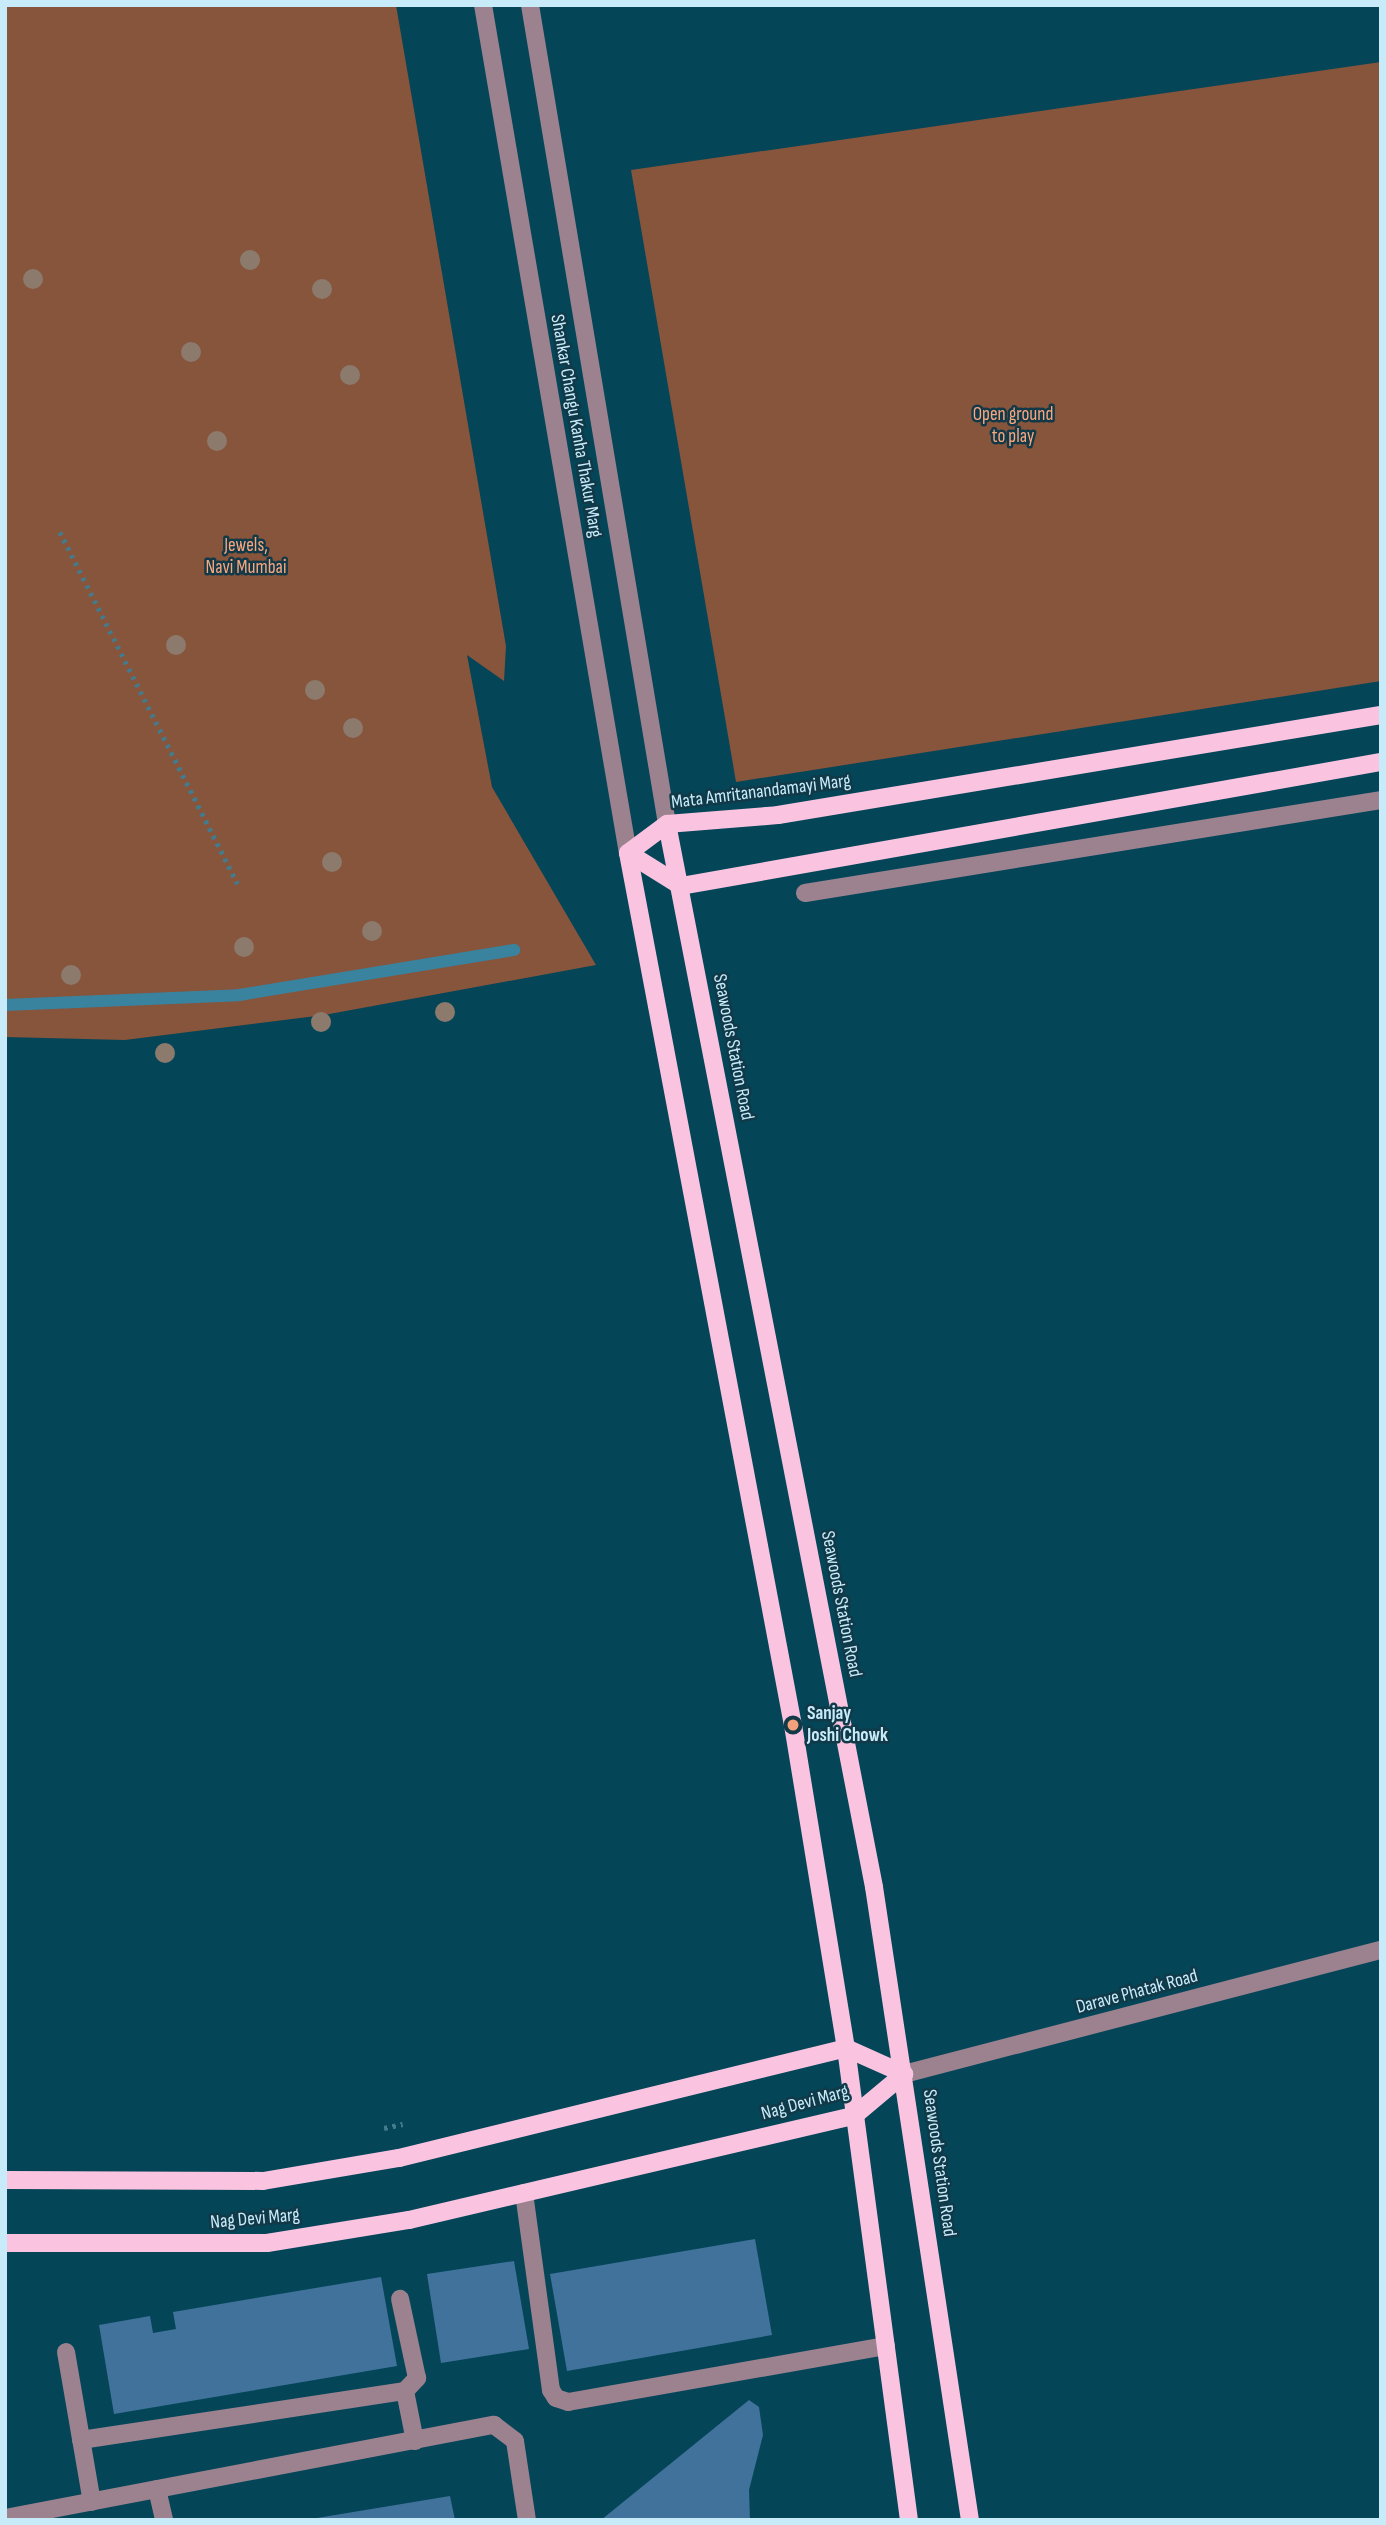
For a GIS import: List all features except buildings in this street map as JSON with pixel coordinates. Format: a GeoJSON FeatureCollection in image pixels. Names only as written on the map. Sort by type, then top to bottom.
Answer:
{"type":"FeatureCollection","features":[{"type":"Feature","properties":{"kind":"main road","name":"Mata Amritanandamayi Marg"},"geometry":{"type":"LineString","coordinates":[[628,853],[667,824],[778,815],[1381,715]]}},
{"type":"Feature","properties":{"kind":"main road"},"geometry":{"type":"LineString","coordinates":[[628,853],[681,886],[1381,762]]}},
{"type":"Feature","properties":{"kind":"main road","name":"Seawoods Station Road"},"geometry":{"type":"LineString","coordinates":[[667,824],[874,1887],[971,2520]]}},
{"type":"Feature","properties":{"kind":"main road"},"geometry":{"type":"LineString","coordinates":[[628,853],[790,1711],[846,2048],[909,2520]]}},
{"type":"Feature","properties":{"kind":"main road"},"geometry":{"type":"LineString","coordinates":[[846,2048],[904,2074]]}},
{"type":"Feature","properties":{"kind":"main road","name":"Nag Devi Marg"},"geometry":{"type":"LineString","coordinates":[[5,2180],[263,2181],[399,2158],[846,2048]]}},
{"type":"Feature","properties":{"kind":"main road","name":"Nag Devi Marg"},"geometry":{"type":"LineString","coordinates":[[5,2243],[267,2243],[409,2220],[855,2115],[904,2074]]}},
{"type":"Feature","properties":{"kind":"street","name":"Shankar Changu Kanha Thakur Marg"},"geometry":{"type":"LineString","coordinates":[[483,5],[628,853]]}},
{"type":"Feature","properties":{"kind":"street","name":"Shankar Changu Kanha Thakur Marg"},"geometry":{"type":"LineString","coordinates":[[530,5],[667,824]]}},
{"type":"Feature","properties":{"kind":"street"},"geometry":{"type":"LineString","coordinates":[[804,893],[1381,800]]}},
{"type":"Feature","properties":{"kind":"street","name":"Darave Phatak Road"},"geometry":{"type":"LineString","coordinates":[[904,2074],[1381,1950]]}},
{"type":"Feature","properties":{"kind":"street"},"geometry":{"type":"LineString","coordinates":[[524,2193],[551,2390],[556,2398],[568,2402],[886,2346]]}},
{"type":"Feature","properties":{"kind":"street"},"geometry":{"type":"LineString","coordinates":[[81,2440],[405,2391],[417,2378],[400,2299]]}},
{"type":"Feature","properties":{"kind":"street"},"geometry":{"type":"LineString","coordinates":[[66,2352],[92,2502]]}},
{"type":"Feature","properties":{"kind":"street"},"geometry":{"type":"LineString","coordinates":[[405,2391],[415,2441]]}},
{"type":"Feature","properties":{"kind":"street"},"geometry":{"type":"LineString","coordinates":[[5,2518],[494,2425],[516,2441],[527,2520]]}},
{"type":"Feature","properties":{"kind":"street"},"geometry":{"type":"LineString","coordinates":[[157,2490],[164,2520]]}},
{"type":"Feature","properties":{"kind":"path"},"geometry":{"type":"LineString","coordinates":[[60,532],[238,884]]}},
{"type":"Feature","properties":{"kind":"path"},"geometry":{"type":"LineString","coordinates":[[378,2129],[405,2123]]}},
{"type":"Feature","properties":{"kind":"green space","name":"Jewels, Navi Mumbai"},"geometry":{"type":"Polygon","coordinates":[[[5,5],[396,5],[506,646],[504,681],[467,655],[492,787],[596,965],[324,1015],[125,1040],[5,1037],[5,5]]]}},
{"type":"Feature","properties":{"kind":"green space","name":"Open ground to play"},"geometry":{"type":"Polygon","coordinates":[[[1381,62],[1381,681],[736,782],[631,170],[1381,62]]]}},
{"type":"Feature","properties":{"kind":"waterway"},"geometry":{"type":"LineString","coordinates":[[5,1005],[239,995],[514,950]]}},
{"type":"Feature","properties":{"kind":"place","name":"Sanjay Joshi Chowk"},"geometry":{"type":"Point","coordinates":[793,1725]}}]}
